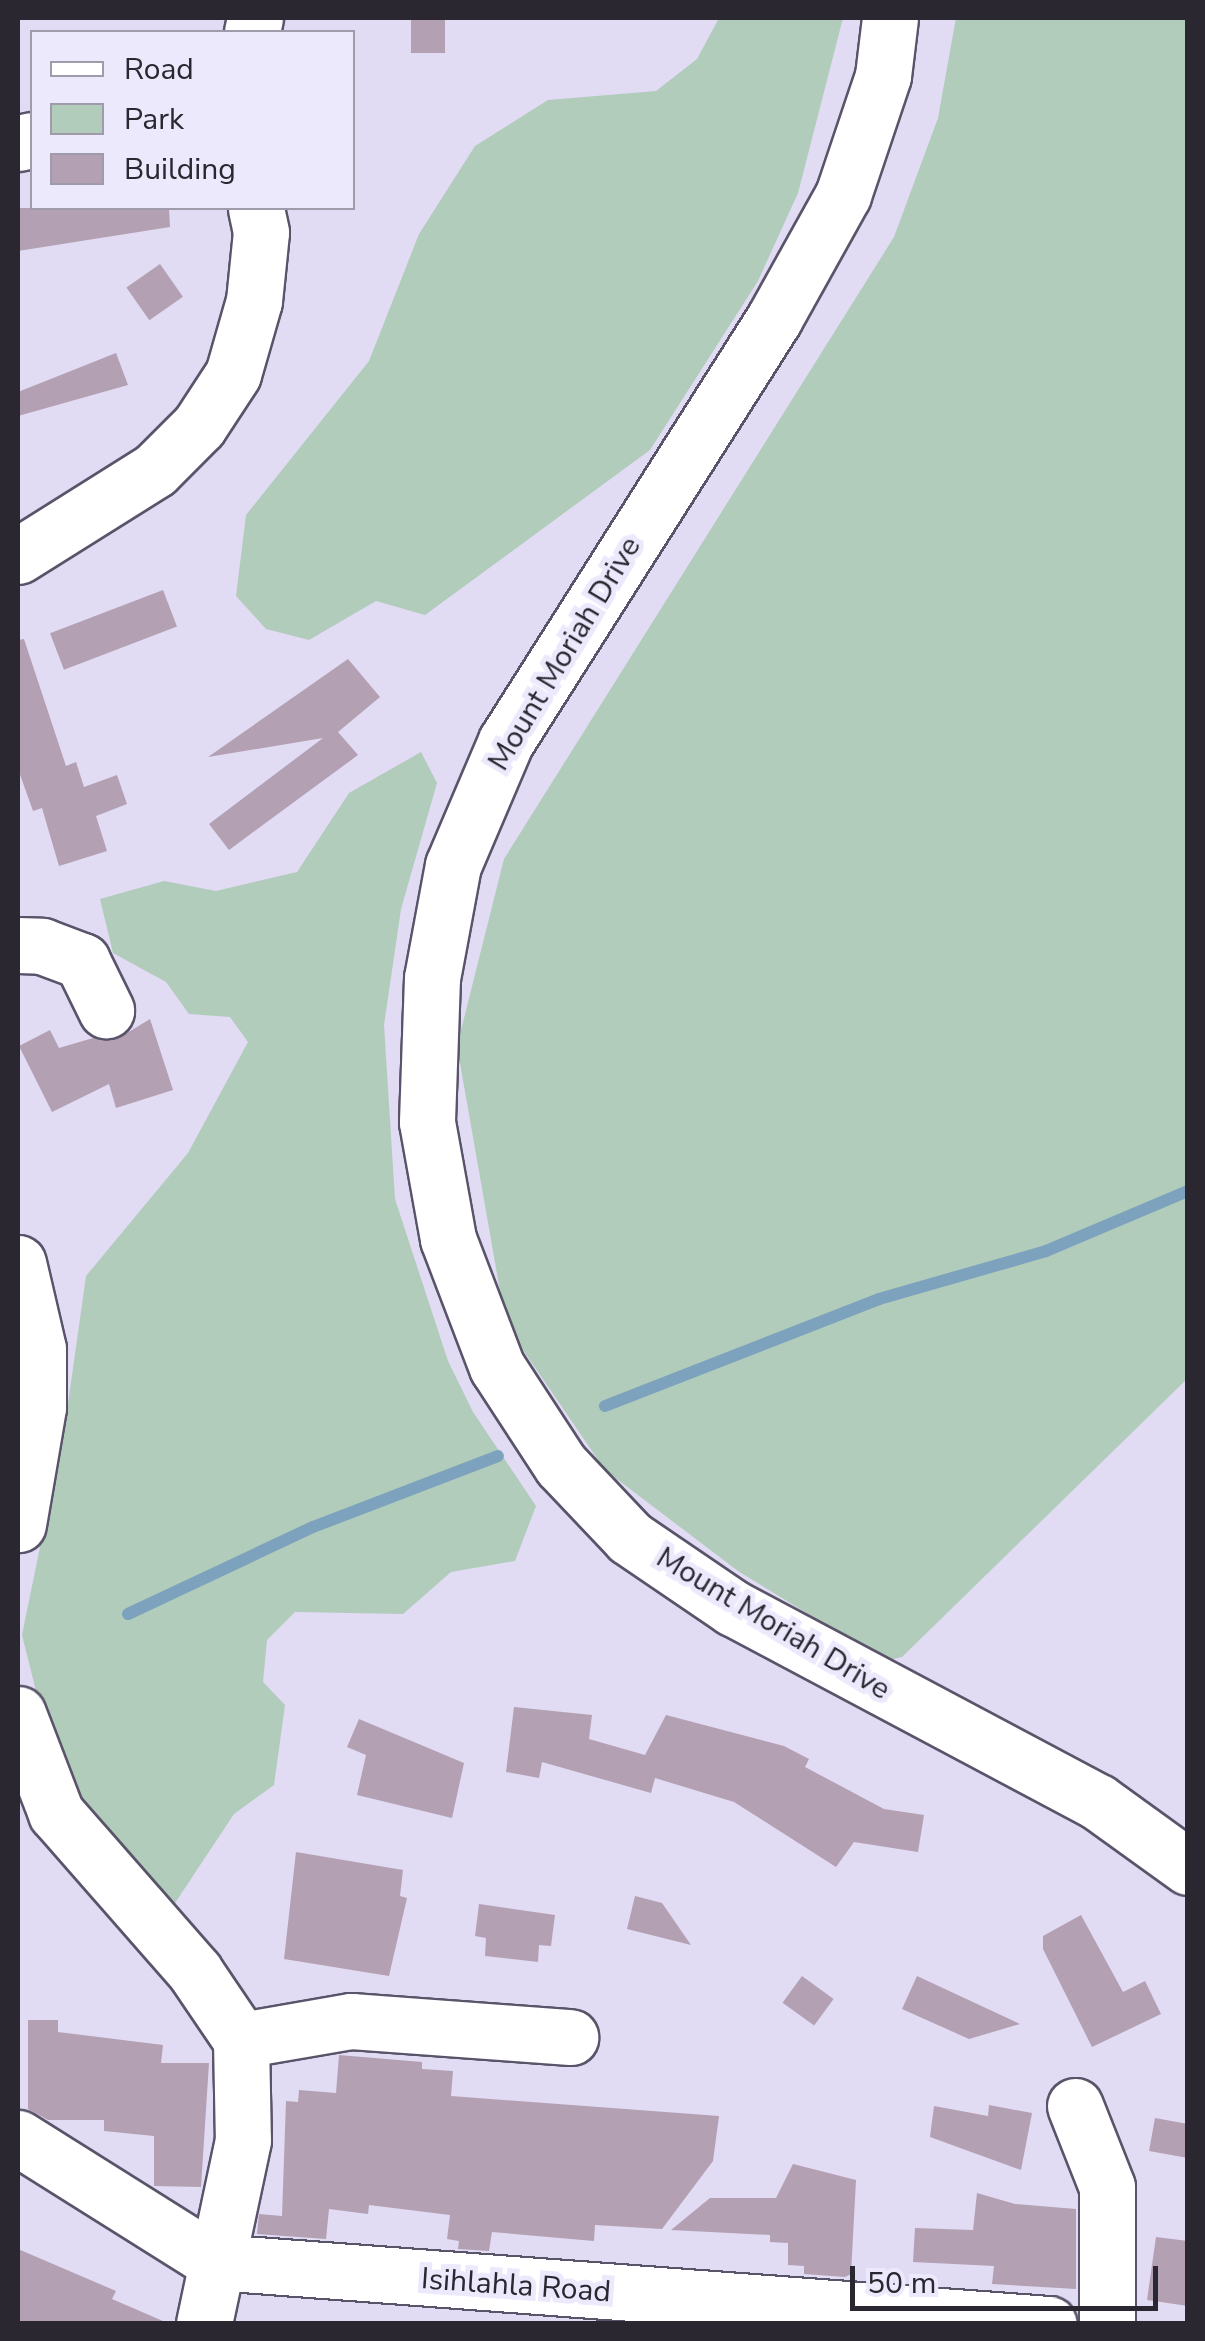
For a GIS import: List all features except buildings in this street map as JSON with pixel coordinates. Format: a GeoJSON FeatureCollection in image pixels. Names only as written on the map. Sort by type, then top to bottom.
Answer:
{"type":"FeatureCollection","features":[{"type":"Feature","properties":{"kind":"street","name":"Mount Moriah Drive"},"geometry":{"type":"LineString","coordinates":[[890,18],[883,76],[843,195],[774,318],[506,741],[453,865],[432,978],[428,1122],[448,1240],[497,1367],[561,1466],[630,1538],[733,1608],[1098,1802],[1188,1867]]}},
{"type":"Feature","properties":{"kind":"street"},"geometry":{"type":"LineString","coordinates":[[18,556],[155,470],[199,426],[233,374],[254,301],[261,232],[256,210]]}},
{"type":"Feature","properties":{"kind":"street"},"geometry":{"type":"LineString","coordinates":[[18,945],[42,946],[82,961],[106,1010]]}},
{"type":"Feature","properties":{"kind":"street"},"geometry":{"type":"LineString","coordinates":[[18,1263],[38,1348],[38,1407],[18,1524]]}},
{"type":"Feature","properties":{"kind":"street"},"geometry":{"type":"LineString","coordinates":[[18,1714],[56,1813],[215,1997],[241,2040],[243,2140],[204,2324]]}},
{"type":"Feature","properties":{"kind":"street"},"geometry":{"type":"LineString","coordinates":[[241,2040],[351,2022],[570,2037]]}},
{"type":"Feature","properties":{"kind":"street"},"geometry":{"type":"LineString","coordinates":[[1075,2106],[1107,2187],[1107,2324]]}},
{"type":"Feature","properties":{"kind":"street","name":"Isihlahla Road"},"geometry":{"type":"LineString","coordinates":[[18,2138],[216,2262],[1049,2324]]}},
{"type":"Feature","properties":{"kind":"green space"},"geometry":{"type":"Polygon","coordinates":[[[719,18],[843,18],[798,193],[758,281],[650,450],[425,615],[376,601],[309,640],[266,629],[236,596],[246,515],[369,361],[419,234],[475,146],[548,100],[656,91],[697,59],[719,18]]]}},
{"type":"Feature","properties":{"kind":"green space"},"geometry":{"type":"Polygon","coordinates":[[[956,18],[1187,18],[1187,1379],[902,1657],[885,1661],[738,1571],[605,1470],[506,1325],[457,1046],[504,859],[894,237],[938,118],[956,18]]]}},
{"type":"Feature","properties":{"kind":"green space"},"geometry":{"type":"Polygon","coordinates":[[[421,752],[437,783],[401,909],[384,1025],[395,1199],[448,1361],[473,1412],[536,1506],[515,1561],[451,1572],[403,1614],[295,1612],[267,1640],[263,1682],[285,1705],[274,1785],[234,1814],[173,1906],[127,1862],[79,1794],[46,1731],[22,1635],[65,1425],[86,1276],[188,1153],[248,1042],[230,1017],[189,1014],[166,982],[113,953],[100,899],[164,881],[216,891],[297,872],[349,793],[421,752]]]}},
{"type":"Feature","properties":{"kind":"waterway"},"geometry":{"type":"LineString","coordinates":[[605,1406],[879,1299],[1046,1251],[1188,1191]]}},
{"type":"Feature","properties":{"kind":"waterway"},"geometry":{"type":"LineString","coordinates":[[128,1614],[313,1527],[498,1456]]}}]}
